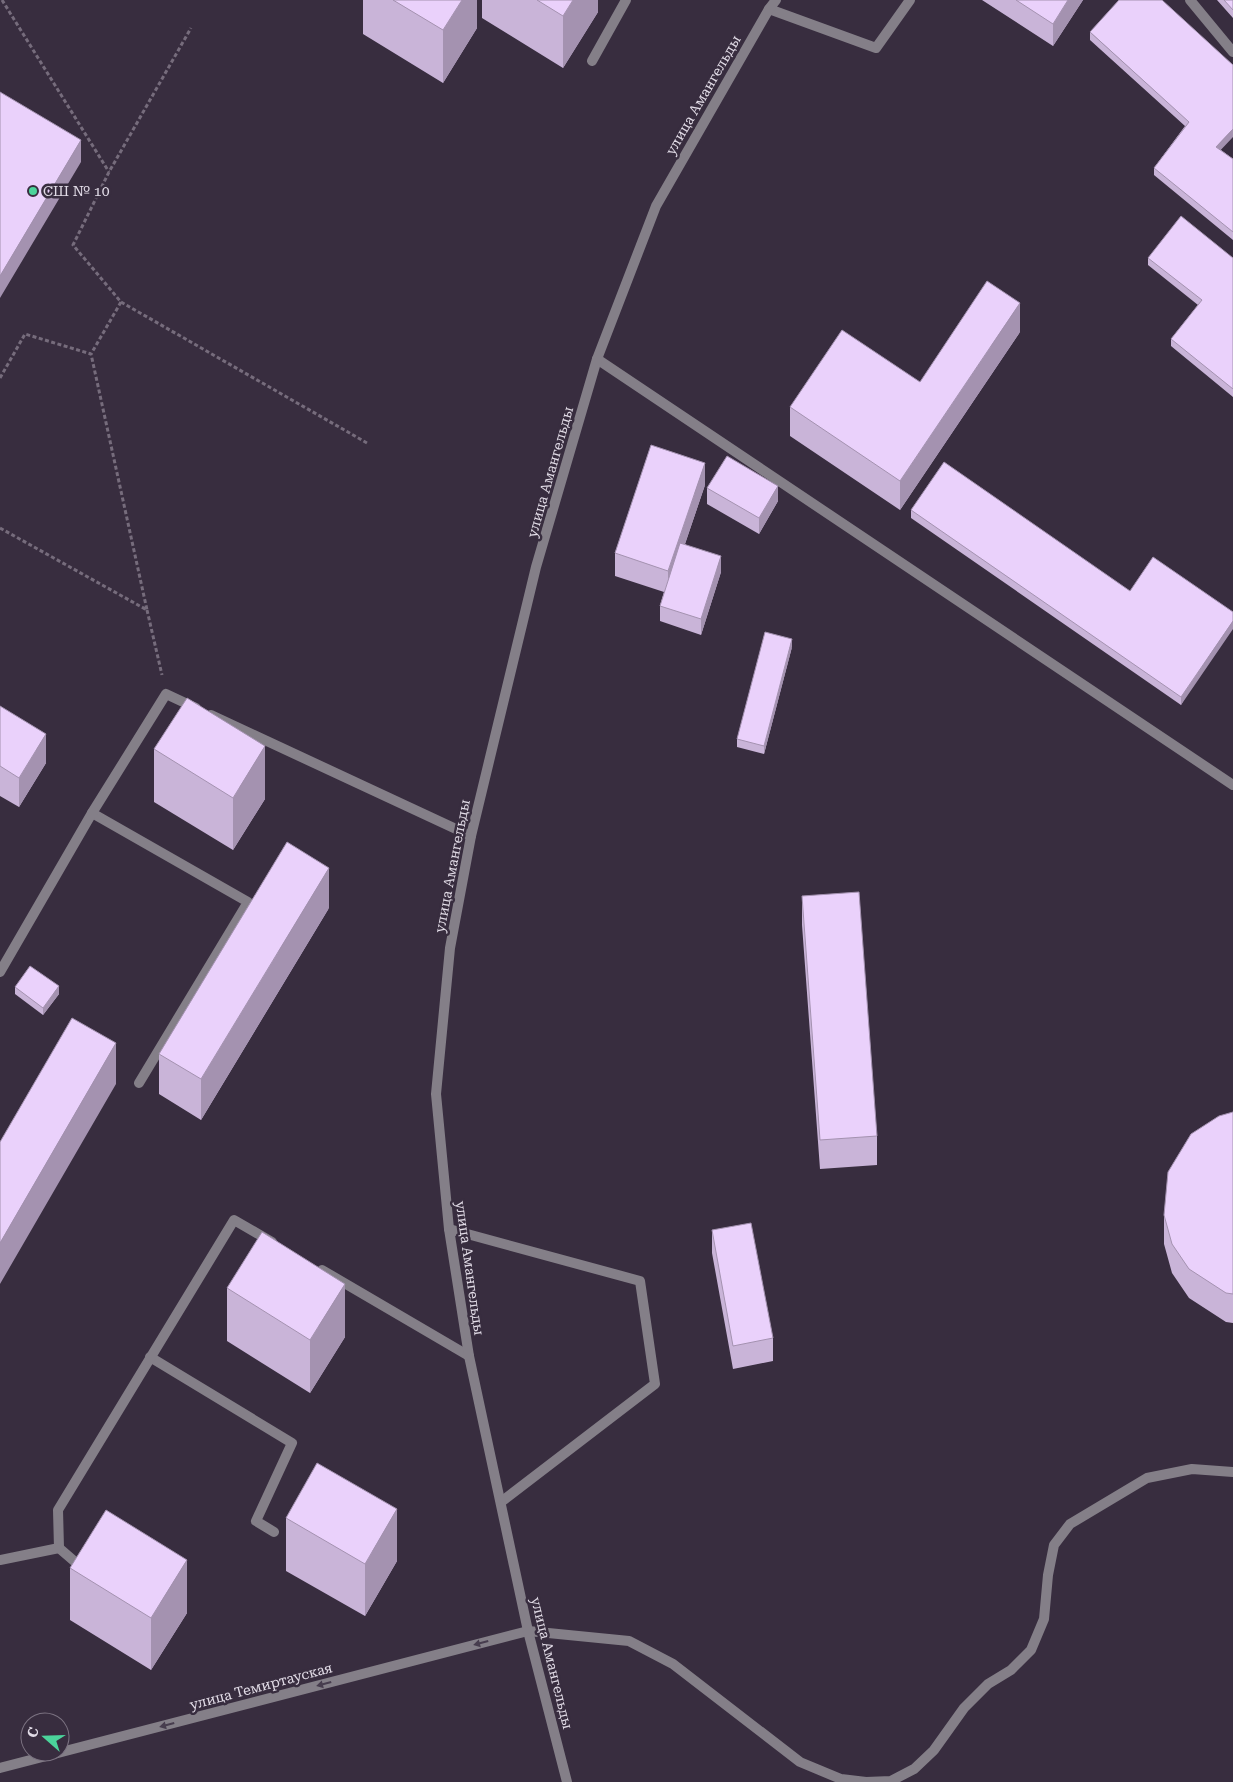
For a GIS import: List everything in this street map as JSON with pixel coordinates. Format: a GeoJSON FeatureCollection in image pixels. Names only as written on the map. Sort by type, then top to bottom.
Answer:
{"type":"FeatureCollection","features":[{"type":"Feature","properties":{"kind":"street"},"geometry":{"type":"LineString","coordinates":[[592,61],[626,0]]}},
{"type":"Feature","properties":{"kind":"street","name":"улица Амангельды"},"geometry":{"type":"LineString","coordinates":[[567,1782],[528,1631],[469,1356],[449,1229],[436,1094],[450,948],[471,836],[536,567],[597,359],[656,206],[769,9],[776,0]]}},
{"type":"Feature","properties":{"kind":"street"},"geometry":{"type":"LineString","coordinates":[[769,9],[876,48],[910,0]]}},
{"type":"Feature","properties":{"kind":"street"},"geometry":{"type":"LineString","coordinates":[[1190,0],[1233,52]]}},
{"type":"Feature","properties":{"kind":"street"},"geometry":{"type":"LineString","coordinates":[[597,359],[1233,785]]}},
{"type":"Feature","properties":{"kind":"street"},"geometry":{"type":"LineString","coordinates":[[0,972],[92,814],[166,694],[471,836]]}},
{"type":"Feature","properties":{"kind":"street"},"geometry":{"type":"LineString","coordinates":[[92,814],[248,902],[139,1083]]}},
{"type":"Feature","properties":{"kind":"street"},"geometry":{"type":"LineString","coordinates":[[80,1567],[59,1548],[58,1510],[234,1220],[284,1249]]}},
{"type":"Feature","properties":{"kind":"street"},"geometry":{"type":"LineString","coordinates":[[449,1229],[640,1281],[655,1384],[501,1502]]}},
{"type":"Feature","properties":{"kind":"street"},"geometry":{"type":"LineString","coordinates":[[310,1263],[469,1356]]}},
{"type":"Feature","properties":{"kind":"street"},"geometry":{"type":"LineString","coordinates":[[150,1357],[292,1443],[256,1521],[274,1532]]}},
{"type":"Feature","properties":{"kind":"street"},"geometry":{"type":"LineString","coordinates":[[528,1631],[629,1641],[673,1664],[800,1762],[840,1780],[866,1782],[891,1780],[914,1769],[934,1750],[964,1708],[988,1684],[1011,1670],[1031,1650],[1044,1619],[1048,1575],[1054,1546],[1070,1524],[1147,1478],[1192,1469],[1233,1472]]}},
{"type":"Feature","properties":{"kind":"street"},"geometry":{"type":"LineString","coordinates":[[0,1560],[59,1548]]}},
{"type":"Feature","properties":{"kind":"street","name":"улица Темиртауская"},"geometry":{"type":"LineString","coordinates":[[0,1768],[528,1631]]}},
{"type":"Feature","properties":{"kind":"path"},"geometry":{"type":"LineString","coordinates":[[2,0],[110,172]]}},
{"type":"Feature","properties":{"kind":"path"},"geometry":{"type":"LineString","coordinates":[[191,28],[110,172],[73,245],[121,302],[367,443]]}},
{"type":"Feature","properties":{"kind":"path"},"geometry":{"type":"LineString","coordinates":[[121,302],[91,354],[166,694]]}},
{"type":"Feature","properties":{"kind":"path"},"geometry":{"type":"LineString","coordinates":[[0,378],[25,334],[91,354]]}},
{"type":"Feature","properties":{"kind":"path"},"geometry":{"type":"LineString","coordinates":[[0,528],[147,610]]}},
{"type":"Feature","properties":{"kind":"building"},"geometry":{"type":"Polygon","coordinates":[[[393,0],[462,0],[443,30],[393,0]]]}},
{"type":"Feature","properties":{"kind":"building"},"geometry":{"type":"Polygon","coordinates":[[[537,0],[573,0],[563,16],[537,0]]]}},
{"type":"Feature","properties":{"kind":"building"},"geometry":{"type":"Polygon","coordinates":[[[1016,0],[1068,0],[1053,24],[1016,0]]]}},
{"type":"Feature","properties":{"kind":"building"},"geometry":{"type":"Polygon","coordinates":[[[1119,0],[1162,0],[1233,65],[1233,129],[1216,147],[1233,159],[1233,232],[1154,168],[1189,122],[1090,32],[1119,0]]]}},
{"type":"Feature","properties":{"kind":"building"},"geometry":{"type":"Polygon","coordinates":[[[1224,0],[1233,0],[1233,10],[1224,0]]]}},
{"type":"Feature","properties":{"kind":"building"},"geometry":{"type":"Polygon","coordinates":[[[0,92],[81,140],[0,276],[0,92]]]}},
{"type":"Feature","properties":{"kind":"building"},"geometry":{"type":"Polygon","coordinates":[[[1181,216],[1233,258],[1233,389],[1171,339],[1202,300],[1148,258],[1181,216]]]}},
{"type":"Feature","properties":{"kind":"building"},"geometry":{"type":"Polygon","coordinates":[[[987,281],[1020,303],[900,481],[790,407],[842,330],[920,382],[987,281]]]}},
{"type":"Feature","properties":{"kind":"building"},"geometry":{"type":"Polygon","coordinates":[[[651,445],[705,463],[668,571],[615,553],[651,445]]]}},
{"type":"Feature","properties":{"kind":"building"},"geometry":{"type":"Polygon","coordinates":[[[727,456],[778,486],[759,518],[707,488],[727,456]]]}},
{"type":"Feature","properties":{"kind":"building"},"geometry":{"type":"Polygon","coordinates":[[[944,462],[1130,591],[1153,557],[1233,612],[1233,621],[1181,697],[911,510],[944,462]]]}},
{"type":"Feature","properties":{"kind":"building"},"geometry":{"type":"Polygon","coordinates":[[[680,543],[721,556],[701,619],[660,606],[680,543]]]}},
{"type":"Feature","properties":{"kind":"building"},"geometry":{"type":"Polygon","coordinates":[[[765,632],[792,639],[764,746],[737,739],[765,632]]]}},
{"type":"Feature","properties":{"kind":"building"},"geometry":{"type":"Polygon","coordinates":[[[187,698],[265,746],[233,798],[154,749],[187,698]]]}},
{"type":"Feature","properties":{"kind":"building"},"geometry":{"type":"Polygon","coordinates":[[[0,706],[46,734],[19,778],[0,766],[0,706]]]}},
{"type":"Feature","properties":{"kind":"building"},"geometry":{"type":"Polygon","coordinates":[[[287,842],[329,868],[201,1079],[159,1054],[287,842]]]}},
{"type":"Feature","properties":{"kind":"building"},"geometry":{"type":"Polygon","coordinates":[[[859,892],[877,1136],[820,1140],[802,896],[859,892]]]}},
{"type":"Feature","properties":{"kind":"building"},"geometry":{"type":"Polygon","coordinates":[[[30,966],[59,986],[43,1008],[15,987],[30,966]]]}},
{"type":"Feature","properties":{"kind":"building"},"geometry":{"type":"Polygon","coordinates":[[[72,1018],[116,1043],[0,1243],[0,1142],[72,1018]]]}},
{"type":"Feature","properties":{"kind":"building"},"geometry":{"type":"Polygon","coordinates":[[[1233,1112],[1233,1294],[1226,1293],[1189,1269],[1172,1244],[1164,1215],[1168,1172],[1191,1134],[1219,1116],[1233,1112]]]}},
{"type":"Feature","properties":{"kind":"building"},"geometry":{"type":"Polygon","coordinates":[[[751,1223],[773,1338],[733,1346],[712,1230],[751,1223]]]}},
{"type":"Feature","properties":{"kind":"building"},"geometry":{"type":"Polygon","coordinates":[[[262,1232],[345,1284],[310,1340],[227,1288],[262,1232]]]}},
{"type":"Feature","properties":{"kind":"building"},"geometry":{"type":"Polygon","coordinates":[[[317,1463],[397,1509],[365,1564],[286,1518],[317,1463]]]}},
{"type":"Feature","properties":{"kind":"building"},"geometry":{"type":"Polygon","coordinates":[[[106,1510],[187,1560],[151,1618],[70,1568],[106,1510]]]}},
{"type":"Feature","properties":{"kind":"place","name":"СШ № 10"},"geometry":{"type":"Point","coordinates":[33,191]}}]}
